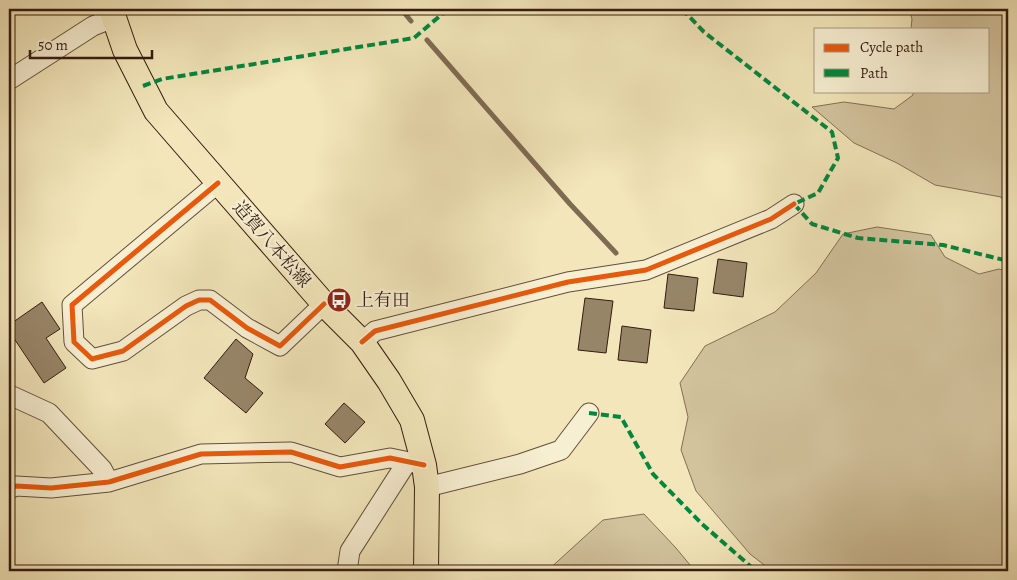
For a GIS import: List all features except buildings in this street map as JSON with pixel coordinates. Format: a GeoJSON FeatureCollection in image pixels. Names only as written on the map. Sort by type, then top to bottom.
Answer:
{"type":"FeatureCollection","features":[{"type":"Feature","properties":{"kind":"main road","name":"造賀八本松線"},"geometry":{"type":"LineString","coordinates":[[112,13],[125,50],[156,111],[324,304],[362,342],[389,381],[412,420],[419,471],[426,571]]}},
{"type":"Feature","properties":{"kind":"street"},"geometry":{"type":"LineString","coordinates":[[9,80],[112,13]]}},
{"type":"Feature","properties":{"kind":"street"},"geometry":{"type":"LineString","coordinates":[[218,183],[72,305],[74,342],[92,359],[123,351],[186,306],[199,300],[210,300],[246,328],[280,346],[324,304]]}},
{"type":"Feature","properties":{"kind":"street"},"geometry":{"type":"LineString","coordinates":[[362,342],[376,332],[568,282],[646,270],[771,219],[794,204]]}},
{"type":"Feature","properties":{"kind":"street"},"geometry":{"type":"LineString","coordinates":[[9,398],[12,396],[49,413],[102,469],[109,482]]}},
{"type":"Feature","properties":{"kind":"street"},"geometry":{"type":"LineString","coordinates":[[9,489],[16,486],[51,488],[109,482],[201,454],[291,452],[340,467],[390,458],[419,471],[520,464],[561,450],[589,413]]}},
{"type":"Feature","properties":{"kind":"street"},"geometry":{"type":"LineString","coordinates":[[347,571],[350,551],[419,471]]}},
{"type":"Feature","properties":{"kind":"shaded area"},"geometry":{"type":"Polygon","coordinates":[[[909,9],[1008,9],[1008,209],[1001,197],[935,185],[897,163],[854,143],[812,107],[844,102],[894,109],[913,95],[913,92],[990,92],[990,28],[911,28],[912,19],[909,9]]]}},
{"type":"Feature","properties":{"kind":"shaded area"},"geometry":{"type":"Polygon","coordinates":[[[877,227],[931,235],[945,257],[979,274],[999,269],[1008,272],[1008,571],[772,571],[750,554],[696,491],[681,450],[688,417],[680,383],[705,346],[775,312],[816,273],[843,234],[877,227]]]}},
{"type":"Feature","properties":{"kind":"shaded area"},"geometry":{"type":"Polygon","coordinates":[[[644,514],[695,571],[547,571],[603,520],[644,514]]]}},
{"type":"Feature","properties":{"kind":"waterway"},"geometry":{"type":"LineString","coordinates":[[401,9],[411,21]]}},
{"type":"Feature","properties":{"kind":"waterway"},"geometry":{"type":"LineString","coordinates":[[427,40],[570,204],[616,253]]}},
{"type":"Feature","properties":{"kind":"marked path"},"geometry":{"type":"LineString","coordinates":[[143,86],[162,79],[414,38],[448,9]]}},
{"type":"Feature","properties":{"kind":"marked path"},"geometry":{"type":"LineString","coordinates":[[682,9],[704,32],[832,132],[838,158],[818,193],[794,204],[812,224],[858,238],[943,245],[1008,261]]}},
{"type":"Feature","properties":{"kind":"marked path"},"geometry":{"type":"LineString","coordinates":[[589,413],[621,417],[653,474],[702,524],[756,571]]}},
{"type":"Feature","properties":{"kind":"cycle path"},"geometry":{"type":"LineString","coordinates":[[218,183],[72,305],[74,342],[92,359],[123,351],[186,306],[199,300],[210,300],[247,328],[280,346],[324,304]]}},
{"type":"Feature","properties":{"kind":"cycle path"},"geometry":{"type":"LineString","coordinates":[[362,342],[375,331],[568,282],[646,270],[771,219],[794,204]]}},
{"type":"Feature","properties":{"kind":"cycle path"},"geometry":{"type":"LineString","coordinates":[[9,489],[16,486],[51,488],[109,482],[201,454],[291,452],[340,467],[390,458],[424,465]]}},
{"type":"Feature","properties":{"kind":"place","name":"上有田"},"geometry":{"type":"Point","coordinates":[339,300]}}]}
